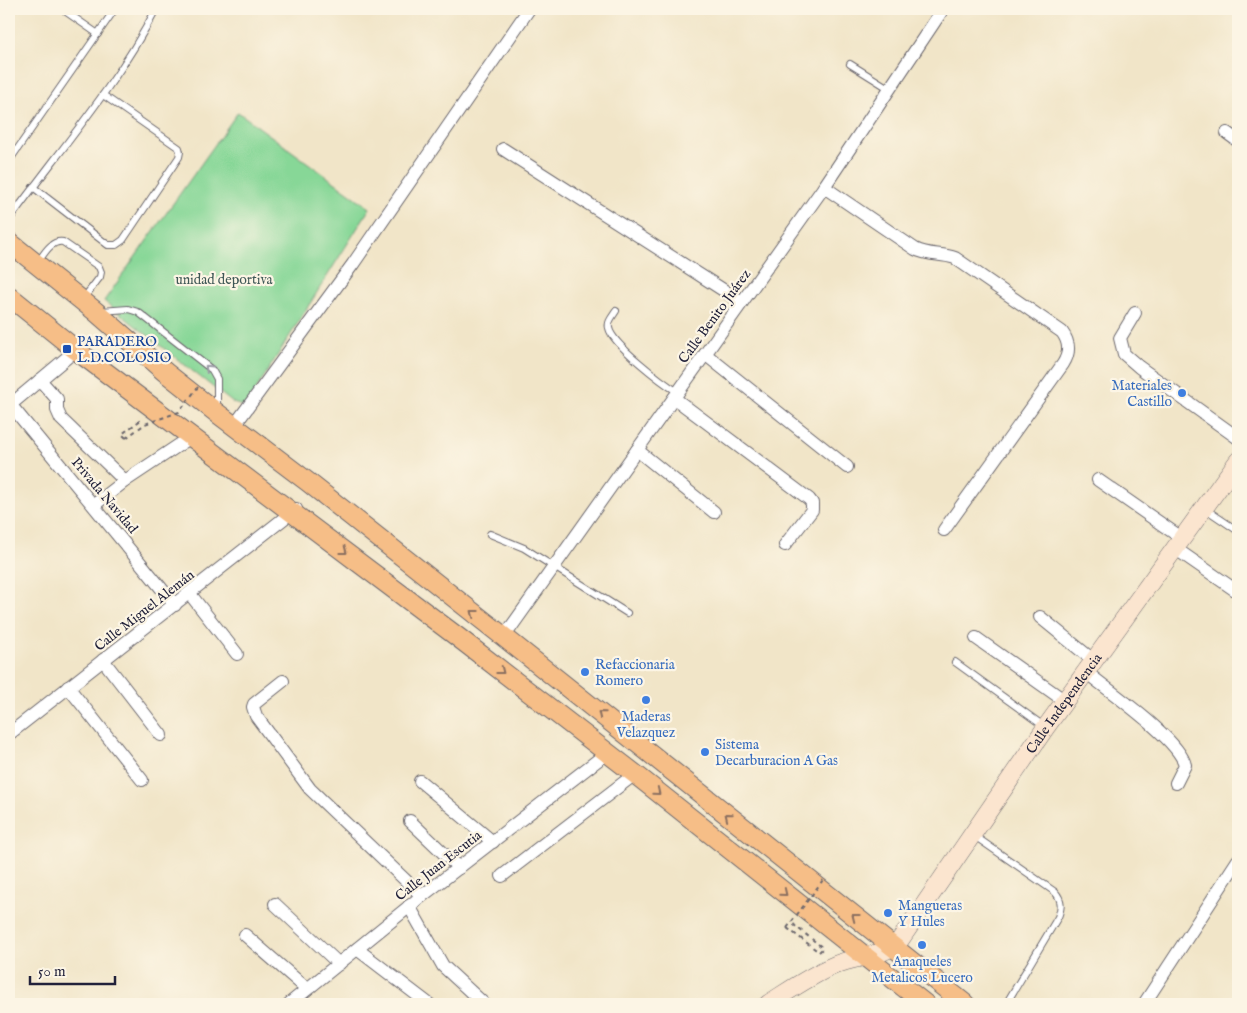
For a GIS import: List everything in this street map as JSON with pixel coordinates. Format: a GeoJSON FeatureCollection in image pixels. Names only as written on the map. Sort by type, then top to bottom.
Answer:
{"type":"FeatureCollection","features":[{"type":"Feature","properties":{"kind":"main road"},"geometry":{"type":"LineString","coordinates":[[9,242],[81,304],[93,319],[112,325]]}},
{"type":"Feature","properties":{"kind":"main road"},"geometry":{"type":"LineString","coordinates":[[9,258],[112,325],[165,372],[504,637],[964,1004]]}},
{"type":"Feature","properties":{"kind":"main road"},"geometry":{"type":"LineString","coordinates":[[9,283],[279,493],[298,515]]}},
{"type":"Feature","properties":{"kind":"main road"},"geometry":{"type":"LineString","coordinates":[[9,296],[76,350],[298,515],[635,774],[925,1004]]}},
{"type":"Feature","properties":{"kind":"street"},"geometry":{"type":"LineString","coordinates":[[234,426],[353,264],[528,9]]}},
{"type":"Feature","properties":{"kind":"street","name":"Calle Benito Juárez"},"geometry":{"type":"LineString","coordinates":[[504,637],[824,187],[943,9]]}},
{"type":"Feature","properties":{"kind":"street"},"geometry":{"type":"LineString","coordinates":[[1227,132],[1238,141]]}},
{"type":"Feature","properties":{"kind":"street"},"geometry":{"type":"LineString","coordinates":[[503,149],[742,302]]}},
{"type":"Feature","properties":{"kind":"street"},"geometry":{"type":"LineString","coordinates":[[824,187],[922,253],[955,258],[1062,332],[1068,343],[1067,357],[1063,364],[944,530]]}},
{"type":"Feature","properties":{"kind":"street"},"geometry":{"type":"LineString","coordinates":[[1135,313],[1120,338],[1124,354],[1139,367],[1238,438]]}},
{"type":"Feature","properties":{"kind":"street"},"geometry":{"type":"LineString","coordinates":[[9,405],[76,350]]}},
{"type":"Feature","properties":{"kind":"street"},"geometry":{"type":"LineString","coordinates":[[705,354],[847,466]]}},
{"type":"Feature","properties":{"kind":"street"},"geometry":{"type":"LineString","coordinates":[[40,380],[57,399],[57,410],[61,419],[125,481]]}},
{"type":"Feature","properties":{"kind":"street"},"geometry":{"type":"LineString","coordinates":[[676,395],[812,503],[812,510],[785,545]]}},
{"type":"Feature","properties":{"kind":"street","name":"Privada Navidad"},"geometry":{"type":"LineString","coordinates":[[9,405],[94,505],[175,605]]}},
{"type":"Feature","properties":{"kind":"street"},"geometry":{"type":"LineString","coordinates":[[94,505],[125,481],[191,437]]}},
{"type":"Feature","properties":{"kind":"street"},"geometry":{"type":"LineString","coordinates":[[637,450],[714,512]]}},
{"type":"Feature","properties":{"kind":"street","name":"Calle Independencia"},"geometry":{"type":"LineString","coordinates":[[893,948],[1046,727],[1238,462]]}},
{"type":"Feature","properties":{"kind":"street"},"geometry":{"type":"LineString","coordinates":[[1098,480],[1238,592]]}},
{"type":"Feature","properties":{"kind":"street","name":"Calle Miguel Alemán"},"geometry":{"type":"LineString","coordinates":[[9,734],[175,605],[298,515]]}},
{"type":"Feature","properties":{"kind":"street"},"geometry":{"type":"LineString","coordinates":[[190,594],[237,654]]}},
{"type":"Feature","properties":{"kind":"street"},"geometry":{"type":"LineString","coordinates":[[1040,618],[1165,736],[1183,756],[1185,765],[1176,783]]}},
{"type":"Feature","properties":{"kind":"street"},"geometry":{"type":"LineString","coordinates":[[976,638],[1065,701]]}},
{"type":"Feature","properties":{"kind":"street"},"geometry":{"type":"LineString","coordinates":[[103,660],[160,735]]}},
{"type":"Feature","properties":{"kind":"street"},"geometry":{"type":"LineString","coordinates":[[283,681],[254,704],[256,716],[310,789],[422,896]]}},
{"type":"Feature","properties":{"kind":"street"},"geometry":{"type":"LineString","coordinates":[[68,687],[142,780]]}},
{"type":"Feature","properties":{"kind":"street","name":"Calle Juan Escutia"},"geometry":{"type":"LineString","coordinates":[[289,1004],[409,906],[607,753]]}},
{"type":"Feature","properties":{"kind":"street"},"geometry":{"type":"LineString","coordinates":[[502,876],[635,774]]}},
{"type":"Feature","properties":{"kind":"street"},"geometry":{"type":"LineString","coordinates":[[420,780],[493,842]]}},
{"type":"Feature","properties":{"kind":"street"},"geometry":{"type":"LineString","coordinates":[[410,821],[459,868]]}},
{"type":"Feature","properties":{"kind":"street"},"geometry":{"type":"LineString","coordinates":[[1144,1004],[1238,860]]}},
{"type":"Feature","properties":{"kind":"street"},"geometry":{"type":"LineString","coordinates":[[275,904],[339,964]]}},
{"type":"Feature","properties":{"kind":"street"},"geometry":{"type":"LineString","coordinates":[[409,906],[443,966],[484,1004]]}},
{"type":"Feature","properties":{"kind":"street"},"geometry":{"type":"LineString","coordinates":[[245,934],[307,989]]}},
{"type":"Feature","properties":{"kind":"street"},"geometry":{"type":"LineString","coordinates":[[768,1004],[823,970],[838,963],[893,948]]}},
{"type":"Feature","properties":{"kind":"street"},"geometry":{"type":"LineString","coordinates":[[356,949],[428,1004]]}},
{"type":"Feature","properties":{"kind":"lane"},"geometry":{"type":"LineString","coordinates":[[62,9],[98,34]]}},
{"type":"Feature","properties":{"kind":"lane"},"geometry":{"type":"LineString","coordinates":[[9,161],[115,9]]}},
{"type":"Feature","properties":{"kind":"lane"},"geometry":{"type":"LineString","coordinates":[[9,220],[103,95],[156,9]]}},
{"type":"Feature","properties":{"kind":"lane"},"geometry":{"type":"LineString","coordinates":[[850,64],[890,89]]}},
{"type":"Feature","properties":{"kind":"lane"},"geometry":{"type":"LineString","coordinates":[[33,187],[108,244],[116,245],[123,240],[179,157],[180,152],[179,148],[103,95]]}},
{"type":"Feature","properties":{"kind":"lane"},"geometry":{"type":"LineString","coordinates":[[36,264],[53,243],[59,241],[99,267],[100,277],[81,304],[128,309],[138,312],[212,370],[217,379],[217,413]]}},
{"type":"Feature","properties":{"kind":"lane"},"geometry":{"type":"LineString","coordinates":[[616,311],[609,323],[609,330],[622,348],[676,395]]}},
{"type":"Feature","properties":{"kind":"lane"},"geometry":{"type":"LineString","coordinates":[[1204,508],[1238,531]]}},
{"type":"Feature","properties":{"kind":"lane"},"geometry":{"type":"LineString","coordinates":[[490,534],[524,548],[627,613]]}},
{"type":"Feature","properties":{"kind":"lane"},"geometry":{"type":"LineString","coordinates":[[954,662],[1046,727]]}},
{"type":"Feature","properties":{"kind":"lane"},"geometry":{"type":"LineString","coordinates":[[972,834],[1060,897],[1061,910],[1058,917],[1006,1004]]}},
{"type":"Feature","properties":{"kind":"path"},"geometry":{"type":"LineString","coordinates":[[154,409],[122,434],[126,438],[144,424],[179,412],[198,387]]}},
{"type":"Feature","properties":{"kind":"path"},"geometry":{"type":"LineString","coordinates":[[806,910],[794,925],[822,948],[819,952],[787,928],[823,880]]}},
{"type":"Feature","properties":{"kind":"green space","name":"unidad deportiva"},"geometry":{"type":"Polygon","coordinates":[[[238,112],[370,208],[245,407],[233,403],[104,301],[238,112]]]}},
{"type":"Feature","properties":{"kind":"place","name":"PARADERO L.D.COLOSIO"},"geometry":{"type":"Point","coordinates":[67,349]}},
{"type":"Feature","properties":{"kind":"place","name":"Materiales Castillo"},"geometry":{"type":"Point","coordinates":[1182,393]}},
{"type":"Feature","properties":{"kind":"place","name":"Refaccionaria Romero"},"geometry":{"type":"Point","coordinates":[585,672]}},
{"type":"Feature","properties":{"kind":"place","name":"Maderas Velazquez"},"geometry":{"type":"Point","coordinates":[646,700]}},
{"type":"Feature","properties":{"kind":"place","name":"Sistema Decarburacion A Gas"},"geometry":{"type":"Point","coordinates":[705,752]}},
{"type":"Feature","properties":{"kind":"place","name":"Mangueras Y Hules"},"geometry":{"type":"Point","coordinates":[888,913]}},
{"type":"Feature","properties":{"kind":"place","name":"Anaqueles Metalicos Lucero"},"geometry":{"type":"Point","coordinates":[922,945]}}]}
